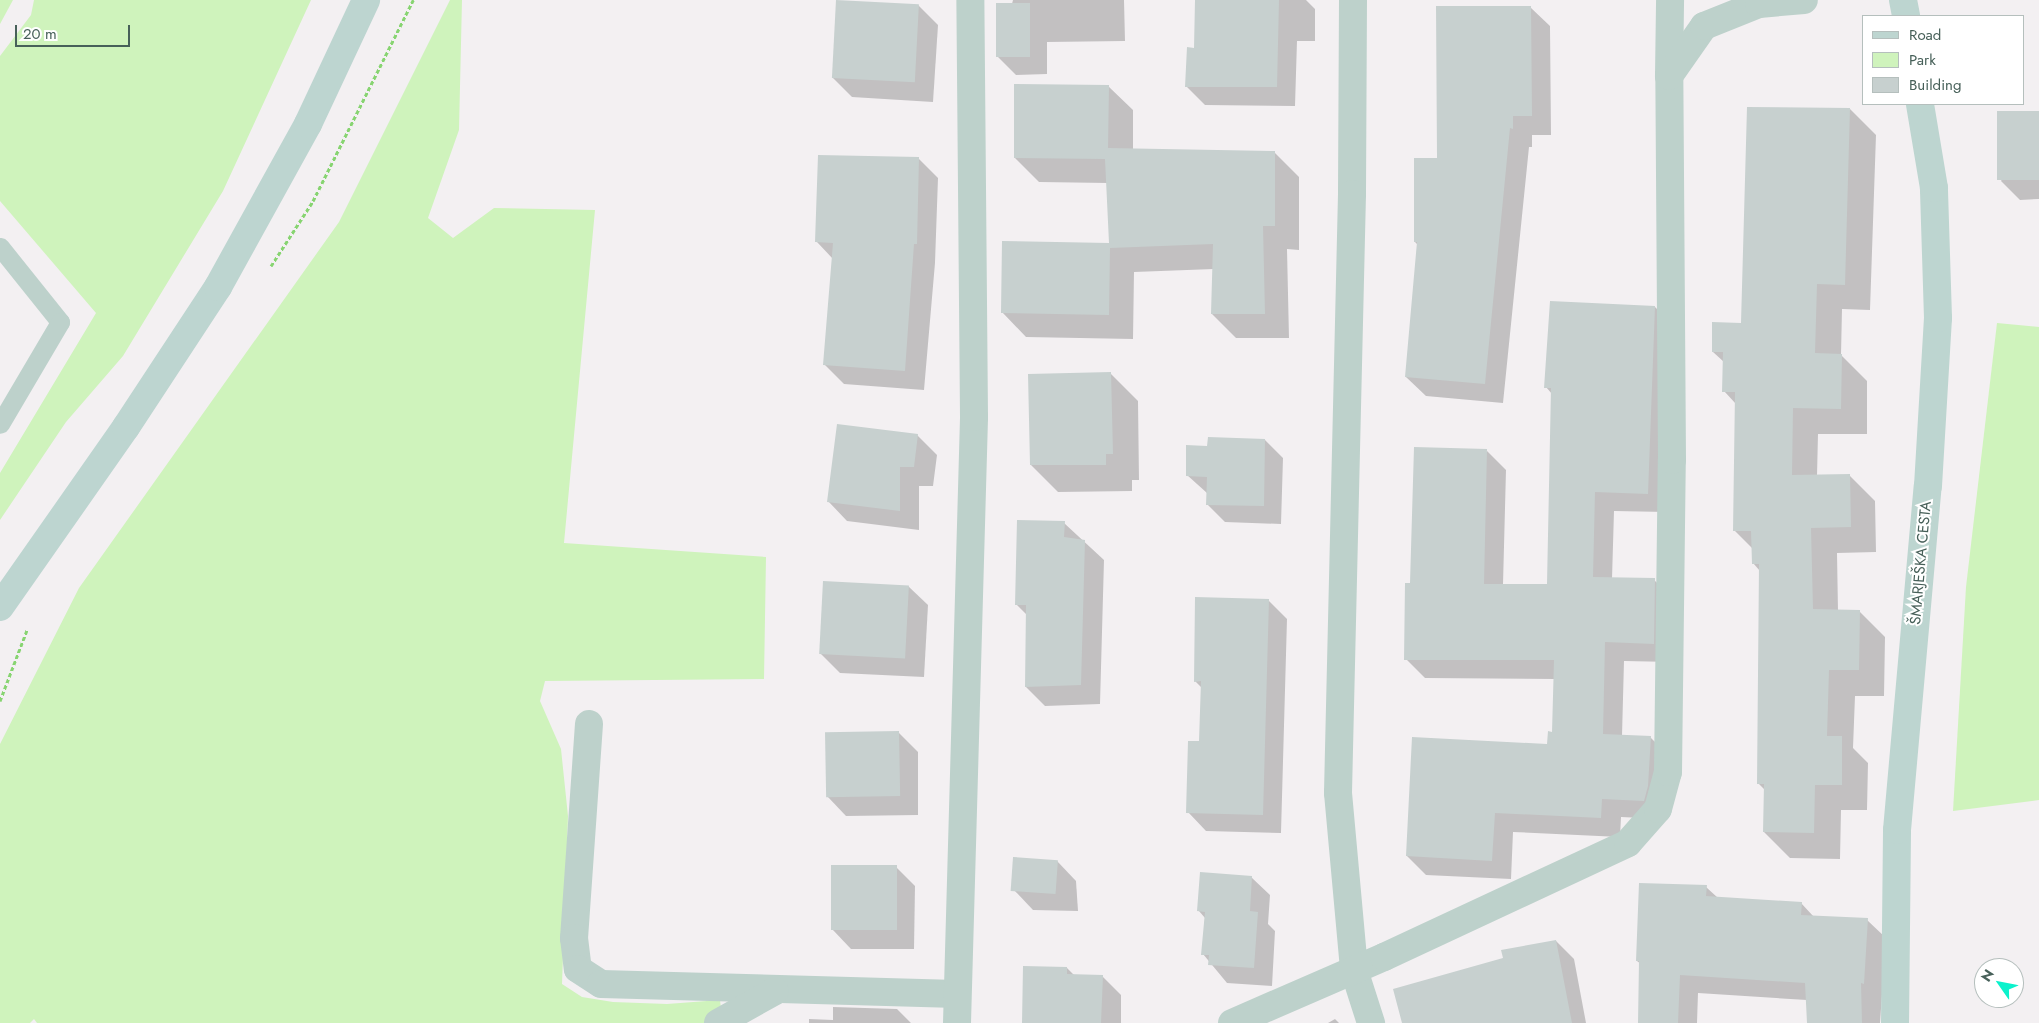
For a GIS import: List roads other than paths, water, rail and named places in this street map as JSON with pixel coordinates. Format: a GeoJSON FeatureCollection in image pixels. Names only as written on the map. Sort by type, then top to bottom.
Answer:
{"type":"FeatureCollection","features":[{"type":"Feature","properties":{"kind":"street"},"geometry":{"type":"LineString","coordinates":[[0,607],[126,428],[218,287],[308,124],[366,0]]}},
{"type":"Feature","properties":{"kind":"street"},"geometry":{"type":"LineString","coordinates":[[956,1023],[974,417],[970,0]]}},
{"type":"Feature","properties":{"kind":"street"},"geometry":{"type":"LineString","coordinates":[[1353,0],[1352,194],[1338,793],[1354,970],[1371,1023]]}},
{"type":"Feature","properties":{"kind":"street"},"geometry":{"type":"LineString","coordinates":[[1232,1023],[1354,970],[1628,843],[1658,809],[1668,772],[1672,460],[1670,0]]}},
{"type":"Feature","properties":{"kind":"street"},"geometry":{"type":"LineString","coordinates":[[1669,76],[1704,26],[1759,4],[1804,0]]}},
{"type":"Feature","properties":{"kind":"street"},"geometry":{"type":"LineString","coordinates":[[1903,0],[1906,15]]}},
{"type":"Feature","properties":{"kind":"street","name":"ŠMARJEŠKA CESTA"},"geometry":{"type":"LineString","coordinates":[[1895,1023],[1897,830],[1928,486],[1938,318],[1934,188],[1920,105]]}},
{"type":"Feature","properties":{"kind":"street"},"geometry":{"type":"LineString","coordinates":[[589,724],[574,938],[578,969],[601,984],[957,994]]}},
{"type":"Feature","properties":{"kind":"street"},"geometry":{"type":"LineString","coordinates":[[718,1023],[776,990]]}},
{"type":"Feature","properties":{"kind":"lane"},"geometry":{"type":"LineString","coordinates":[[0,247],[60,322],[0,424]]}}]}
